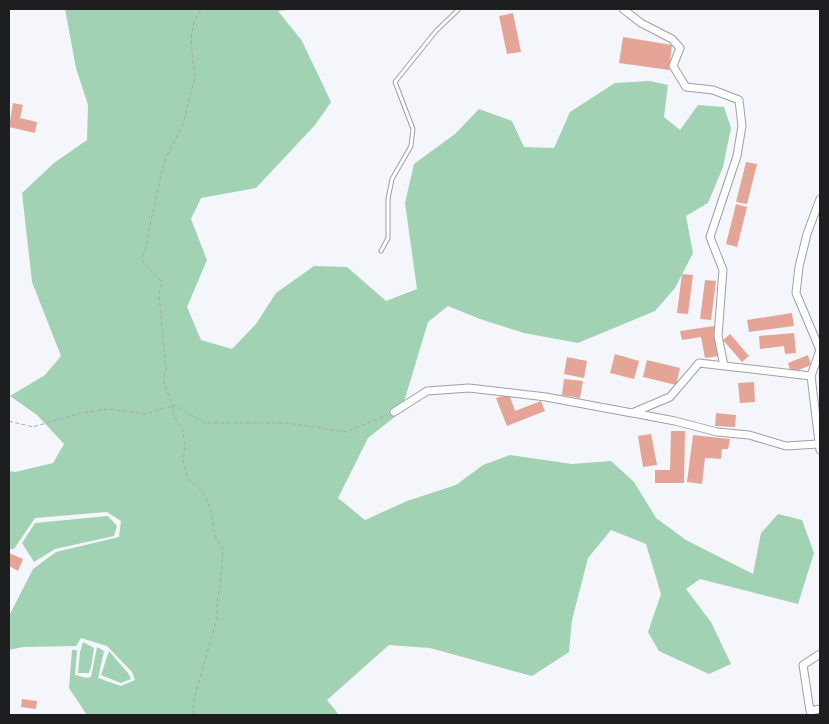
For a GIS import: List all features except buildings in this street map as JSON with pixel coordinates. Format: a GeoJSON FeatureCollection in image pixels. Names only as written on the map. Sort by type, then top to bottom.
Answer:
{"type":"FeatureCollection","features":[{"type":"Feature","properties":{"kind":"street"},"geometry":{"type":"LineString","coordinates":[[623,9],[640,23],[672,39],[680,48],[673,66],[686,87],[713,90],[739,100],[742,126],[737,156],[710,237],[723,270],[718,336],[724,366]]}},
{"type":"Feature","properties":{"kind":"street"},"geometry":{"type":"LineString","coordinates":[[394,412],[427,391],[469,388],[546,397],[683,423],[717,432],[749,436],[786,446],[819,447],[811,376],[820,350],[796,293],[806,234],[820,199]]}},
{"type":"Feature","properties":{"kind":"street"},"geometry":{"type":"LineString","coordinates":[[632,413],[670,398],[699,363],[811,376]]}},
{"type":"Feature","properties":{"kind":"street"},"geometry":{"type":"LineString","coordinates":[[820,654],[803,665],[810,711],[820,709]]}},
{"type":"Feature","properties":{"kind":"lane"},"geometry":{"type":"LineString","coordinates":[[381,251],[388,238],[388,199],[392,179],[411,146],[413,129],[395,82],[436,31],[459,9]]}},
{"type":"Feature","properties":{"kind":"path"},"geometry":{"type":"LineString","coordinates":[[193,715],[194,698],[217,618],[222,548],[215,534],[206,498],[200,489],[188,479],[184,467],[184,438],[182,430],[174,416],[162,380],[166,371],[160,294],[162,282],[144,264],[142,259],[164,162],[183,124],[194,80],[195,72],[191,38],[194,22],[201,9]]}},
{"type":"Feature","properties":{"kind":"path"},"geometry":{"type":"LineString","coordinates":[[9,421],[33,427],[81,412],[110,409],[145,414],[175,405],[204,423],[288,423],[346,432],[394,412]]}},
{"type":"Feature","properties":{"kind":"green space"},"geometry":{"type":"Polygon","coordinates":[[[65,9],[298,9],[278,11],[302,41],[331,102],[315,125],[256,188],[201,198],[191,219],[207,260],[187,307],[201,340],[232,349],[256,324],[276,293],[314,266],[347,267],[386,301],[417,289],[405,203],[414,164],[455,134],[479,109],[512,121],[524,147],[554,148],[570,112],[615,83],[650,81],[668,85],[664,117],[680,130],[698,105],[724,107],[731,128],[723,167],[708,203],[686,216],[693,253],[675,288],[655,311],[578,343],[524,333],[480,319],[448,306],[428,322],[401,412],[368,438],[338,498],[365,520],[407,501],[456,485],[483,465],[510,455],[572,464],[611,461],[634,482],[656,518],[686,540],[753,574],[761,533],[778,514],[802,520],[814,553],[798,604],[700,579],[686,589],[711,622],[731,664],[709,674],[659,651],[648,632],[661,594],[646,544],[611,530],[588,558],[572,620],[569,652],[532,676],[430,648],[389,645],[327,700],[339,715],[87,715],[69,688],[72,650],[77,650],[75,675],[91,677],[97,647],[104,651],[98,678],[121,686],[135,680],[132,672],[107,646],[81,638],[76,646],[23,647],[9,650],[9,616],[33,569],[56,552],[119,537],[121,521],[107,512],[35,518],[14,549],[9,549],[9,471],[15,472],[53,463],[64,444],[37,415],[10,396],[45,375],[61,356],[32,282],[22,193],[54,163],[87,140],[88,105],[76,68],[65,9]]]}},
{"type":"Feature","properties":{"kind":"green space"},"geometry":{"type":"Polygon","coordinates":[[[108,516],[117,526],[114,536],[55,549],[34,562],[22,543],[35,523],[108,516]]]}},
{"type":"Feature","properties":{"kind":"green space"},"geometry":{"type":"Polygon","coordinates":[[[83,642],[94,648],[89,673],[78,673],[83,642]]]}},
{"type":"Feature","properties":{"kind":"green space"},"geometry":{"type":"Polygon","coordinates":[[[109,651],[131,679],[121,683],[101,675],[109,651]]]}}]}
